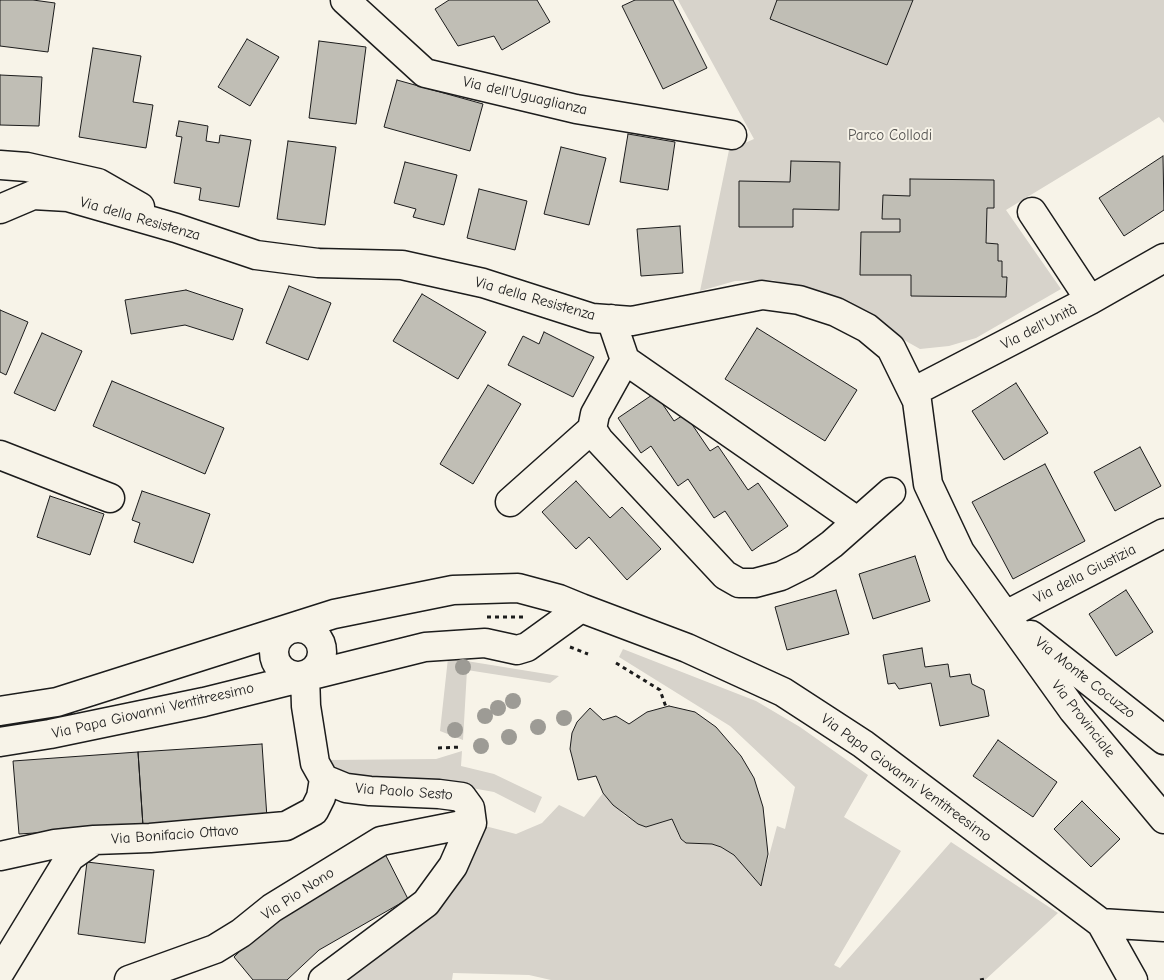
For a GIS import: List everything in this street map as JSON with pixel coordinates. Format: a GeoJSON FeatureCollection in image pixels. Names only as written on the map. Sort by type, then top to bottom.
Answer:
{"type":"FeatureCollection","features":[{"type":"Feature","properties":{"kind":"street","name":"Via dell'Uguaglianza"},"geometry":{"type":"LineString","coordinates":[[345,0],[425,73],[576,109],[732,135]]}},
{"type":"Feature","properties":{"kind":"street"},"geometry":{"type":"LineString","coordinates":[[0,165],[27,168],[98,183],[176,228]]}},
{"type":"Feature","properties":{"kind":"street","name":"Via della Resistenza"},"geometry":{"type":"LineString","coordinates":[[0,208],[34,194],[68,198],[176,228],[256,254],[318,263],[402,264],[483,283],[592,318],[632,321],[762,295],[799,300],[836,312],[867,328],[890,348],[917,401],[928,484],[960,552],[1006,615]]}},
{"type":"Feature","properties":{"kind":"street"},"geometry":{"type":"LineString","coordinates":[[1032,212],[1090,300]]}},
{"type":"Feature","properties":{"kind":"street","name":"Via dell'Unità"},"geometry":{"type":"LineString","coordinates":[[913,392],[1090,300],[1164,258]]}},
{"type":"Feature","properties":{"kind":"street"},"geometry":{"type":"LineString","coordinates":[[611,319],[625,360],[857,521]]}},
{"type":"Feature","properties":{"kind":"street"},"geometry":{"type":"LineString","coordinates":[[510,502],[592,429],[595,414],[625,360]]}},
{"type":"Feature","properties":{"kind":"street"},"geometry":{"type":"LineString","coordinates":[[592,429],[599,440],[725,575],[740,583],[755,583],[782,576],[805,564],[891,492]]}},
{"type":"Feature","properties":{"kind":"street"},"geometry":{"type":"LineString","coordinates":[[0,455],[110,498]]}},
{"type":"Feature","properties":{"kind":"street","name":"Via della Giustizia"},"geometry":{"type":"LineString","coordinates":[[1006,615],[1164,533]]}},
{"type":"Feature","properties":{"kind":"street","name":"Via Papa Giovanni Ventitreesimo"},"geometry":{"type":"LineString","coordinates":[[0,711],[57,702],[334,614],[453,590],[518,588],[559,599],[687,648],[783,692],[863,744],[1090,924],[1133,980]]}},
{"type":"Feature","properties":{"kind":"street","name":"Via Papa Giovanni Ventitreesimo"},"geometry":{"type":"LineString","coordinates":[[0,742],[50,734],[194,704],[305,675],[425,647],[485,643],[516,650],[527,647],[581,608]]}},
{"type":"Feature","properties":{"kind":"street","name":"Via Monte Cocuzzo"},"geometry":{"type":"LineString","coordinates":[[1006,615],[1164,740]]}},
{"type":"Feature","properties":{"kind":"street","name":"Via Provinciale"},"geometry":{"type":"LineString","coordinates":[[1006,615],[1073,710],[1164,818]]}},
{"type":"Feature","properties":{"kind":"street"},"geometry":{"type":"LineString","coordinates":[[294,627],[310,630],[316,635],[322,646],[322,658],[319,666],[305,675],[306,706],[314,763],[324,779]]}},
{"type":"Feature","properties":{"kind":"street","name":"Via Papa Giovanni Ventitreesimo"},"geometry":{"type":"LineString","coordinates":[[294,627],[286,630],[275,642],[274,657],[277,665],[290,675],[305,675]]}},
{"type":"Feature","properties":{"kind":"street","name":"Via Paolo Sesto"},"geometry":{"type":"LineString","coordinates":[[324,779],[346,788],[370,792],[439,794],[462,797],[470,808],[472,823]]}},
{"type":"Feature","properties":{"kind":"street","name":"Via Bonifacio Ottavo"},"geometry":{"type":"LineString","coordinates":[[0,856],[55,844],[286,826],[314,811],[321,797],[324,779]]}},
{"type":"Feature","properties":{"kind":"street"},"geometry":{"type":"LineString","coordinates":[[322,980],[426,903],[453,866],[472,823]]}},
{"type":"Feature","properties":{"kind":"street","name":"Via Pio Nono"},"geometry":{"type":"LineString","coordinates":[[129,980],[215,949],[241,933],[272,908],[381,842],[472,823]]}},
{"type":"Feature","properties":{"kind":"street"},"geometry":{"type":"LineString","coordinates":[[0,972],[70,857],[94,840]]}},
{"type":"Feature","properties":{"kind":"street"},"geometry":{"type":"LineString","coordinates":[[1090,924],[1164,927]]}},
{"type":"Feature","properties":{"kind":"path"},"geometry":{"type":"LineString","coordinates":[[616,663],[660,690],[666,707]]}},
{"type":"Feature","properties":{"kind":"path"},"geometry":{"type":"LineString","coordinates":[[438,748],[462,747]]}},
{"type":"Feature","properties":{"kind":"path"},"geometry":{"type":"LineString","coordinates":[[980,980],[986,979]]}},
{"type":"Feature","properties":{"kind":"green space","name":"Parco Collodi"},"geometry":{"type":"Polygon","coordinates":[[[678,0],[1164,0],[1164,123],[1159,117],[1006,210],[1061,289],[976,338],[949,346],[920,349],[819,292],[772,280],[735,281],[700,291],[729,150],[754,139],[678,0]]]}},
{"type":"Feature","properties":{"kind":"green space"},"geometry":{"type":"Polygon","coordinates":[[[623,649],[756,701],[800,727],[868,775],[844,817],[901,851],[834,965],[840,968],[951,842],[1058,913],[985,980],[551,980],[529,975],[453,973],[452,980],[341,980],[442,906],[453,893],[485,826],[516,834],[542,823],[559,805],[584,817],[603,793],[624,815],[638,824],[646,827],[672,819],[680,839],[686,843],[712,844],[721,847],[734,855],[761,886],[777,826],[785,829],[795,787],[730,726],[619,657],[623,649]]]}},
{"type":"Feature","properties":{"kind":"green space"},"geometry":{"type":"Polygon","coordinates":[[[448,658],[559,676],[550,683],[467,670],[463,740],[440,731],[448,658]]]}},
{"type":"Feature","properties":{"kind":"green space"},"geometry":{"type":"Polygon","coordinates":[[[462,751],[461,766],[494,774],[542,797],[535,813],[494,792],[466,787],[353,776],[336,770],[331,766],[330,760],[436,759],[462,751]]]}},
{"type":"Feature","properties":{"kind":"building"},"geometry":{"type":"Polygon","coordinates":[[[0,0],[33,0],[55,3],[48,52],[0,46],[0,0]]]}},
{"type":"Feature","properties":{"kind":"building"},"geometry":{"type":"Polygon","coordinates":[[[449,0],[537,0],[550,22],[502,50],[494,36],[458,46],[435,9],[449,0]]]}},
{"type":"Feature","properties":{"kind":"building"},"geometry":{"type":"Polygon","coordinates":[[[635,0],[673,0],[707,68],[663,89],[622,6],[635,0]]]}},
{"type":"Feature","properties":{"kind":"building"},"geometry":{"type":"Polygon","coordinates":[[[777,0],[913,0],[887,65],[770,19],[777,0]]]}},
{"type":"Feature","properties":{"kind":"building"},"geometry":{"type":"Polygon","coordinates":[[[247,39],[279,57],[250,106],[218,87],[247,39]]]}},
{"type":"Feature","properties":{"kind":"building"},"geometry":{"type":"Polygon","coordinates":[[[319,41],[366,47],[356,124],[309,118],[319,41]]]}},
{"type":"Feature","properties":{"kind":"building"},"geometry":{"type":"Polygon","coordinates":[[[93,48],[141,56],[133,102],[153,105],[146,148],[79,137],[93,48]]]}},
{"type":"Feature","properties":{"kind":"building"},"geometry":{"type":"Polygon","coordinates":[[[0,75],[42,77],[39,126],[0,125],[0,75]]]}},
{"type":"Feature","properties":{"kind":"building"},"geometry":{"type":"Polygon","coordinates":[[[397,80],[483,104],[470,151],[384,127],[397,80]]]}},
{"type":"Feature","properties":{"kind":"building"},"geometry":{"type":"Polygon","coordinates":[[[179,121],[208,126],[206,141],[219,143],[220,135],[251,140],[239,207],[199,200],[201,188],[174,183],[182,137],[176,136],[179,121]]]}},
{"type":"Feature","properties":{"kind":"building"},"geometry":{"type":"Polygon","coordinates":[[[628,134],[675,142],[668,190],[620,182],[628,134]]]}},
{"type":"Feature","properties":{"kind":"building"},"geometry":{"type":"Polygon","coordinates":[[[288,141],[336,147],[325,225],[277,219],[288,141]]]}},
{"type":"Feature","properties":{"kind":"building"},"geometry":{"type":"Polygon","coordinates":[[[561,147],[606,158],[589,225],[544,214],[561,147]]]}},
{"type":"Feature","properties":{"kind":"building"},"geometry":{"type":"Polygon","coordinates":[[[1163,156],[1164,210],[1124,236],[1099,198],[1163,156]]]}},
{"type":"Feature","properties":{"kind":"building"},"geometry":{"type":"Polygon","coordinates":[[[791,161],[840,162],[839,210],[793,209],[793,227],[739,227],[739,181],[790,182],[791,161]]]}},
{"type":"Feature","properties":{"kind":"building"},"geometry":{"type":"Polygon","coordinates":[[[405,162],[457,175],[444,225],[413,217],[416,209],[394,203],[405,162]]]}},
{"type":"Feature","properties":{"kind":"building"},"geometry":{"type":"Polygon","coordinates":[[[910,179],[994,180],[994,208],[987,208],[986,243],[998,244],[998,261],[1002,261],[1002,277],[1007,277],[1006,297],[911,296],[911,275],[860,275],[861,232],[900,232],[900,219],[882,219],[883,195],[910,196],[910,179]]]}},
{"type":"Feature","properties":{"kind":"building"},"geometry":{"type":"Polygon","coordinates":[[[479,189],[527,201],[515,250],[467,238],[479,189]]]}},
{"type":"Feature","properties":{"kind":"building"},"geometry":{"type":"Polygon","coordinates":[[[680,226],[683,273],[641,276],[637,229],[680,226]]]}},
{"type":"Feature","properties":{"kind":"building"},"geometry":{"type":"Polygon","coordinates":[[[289,286],[331,303],[308,360],[266,343],[289,286]]]}},
{"type":"Feature","properties":{"kind":"building"},"geometry":{"type":"Polygon","coordinates":[[[186,290],[243,309],[233,340],[185,325],[131,334],[125,300],[186,290]]]}},
{"type":"Feature","properties":{"kind":"building"},"geometry":{"type":"Polygon","coordinates":[[[422,294],[486,332],[458,379],[393,341],[422,294]]]}},
{"type":"Feature","properties":{"kind":"building"},"geometry":{"type":"Polygon","coordinates":[[[0,310],[28,322],[6,375],[0,372],[0,310]]]}},
{"type":"Feature","properties":{"kind":"building"},"geometry":{"type":"Polygon","coordinates":[[[757,328],[857,390],[825,441],[725,379],[757,328]]]}},
{"type":"Feature","properties":{"kind":"building"},"geometry":{"type":"Polygon","coordinates":[[[544,332],[594,357],[573,397],[508,365],[523,336],[539,344],[544,332]]]}},
{"type":"Feature","properties":{"kind":"building"},"geometry":{"type":"Polygon","coordinates":[[[42,333],[82,351],[55,411],[14,393],[42,333]]]}},
{"type":"Feature","properties":{"kind":"building"},"geometry":{"type":"Polygon","coordinates":[[[112,381],[224,428],[205,474],[93,426],[112,381]]]}},
{"type":"Feature","properties":{"kind":"building"},"geometry":{"type":"Polygon","coordinates":[[[1016,383],[1048,433],[1004,460],[972,411],[1016,383]]]}},
{"type":"Feature","properties":{"kind":"building"},"geometry":{"type":"Polygon","coordinates":[[[488,385],[521,404],[473,484],[440,464],[488,385]]]}},
{"type":"Feature","properties":{"kind":"building"},"geometry":{"type":"Polygon","coordinates":[[[655,393],[674,421],[685,414],[710,451],[718,446],[748,490],[758,483],[788,526],[752,551],[725,511],[714,518],[688,479],[678,486],[651,446],[641,453],[618,418],[655,393]]]}},
{"type":"Feature","properties":{"kind":"building"},"geometry":{"type":"Polygon","coordinates":[[[1140,447],[1161,486],[1115,511],[1094,472],[1140,447]]]}},
{"type":"Feature","properties":{"kind":"building"},"geometry":{"type":"Polygon","coordinates":[[[1045,464],[1085,541],[1013,579],[972,502],[1045,464]]]}},
{"type":"Feature","properties":{"kind":"building"},"geometry":{"type":"Polygon","coordinates":[[[576,481],[610,518],[622,507],[661,549],[627,580],[589,537],[576,549],[542,512],[576,481]]]}},
{"type":"Feature","properties":{"kind":"building"},"geometry":{"type":"Polygon","coordinates":[[[142,491],[210,514],[193,563],[134,542],[140,523],[132,520],[142,491]]]}},
{"type":"Feature","properties":{"kind":"building"},"geometry":{"type":"Polygon","coordinates":[[[50,496],[104,514],[90,555],[37,537],[50,496]]]}},
{"type":"Feature","properties":{"kind":"building"},"geometry":{"type":"Polygon","coordinates":[[[915,556],[930,601],[873,619],[859,574],[915,556]]]}},
{"type":"Feature","properties":{"kind":"building"},"geometry":{"type":"Polygon","coordinates":[[[836,590],[849,634],[787,650],[775,607],[836,590]]]}},
{"type":"Feature","properties":{"kind":"building"},"geometry":{"type":"Polygon","coordinates":[[[1126,590],[1153,632],[1116,656],[1089,614],[1126,590]]]}},
{"type":"Feature","properties":{"kind":"building"},"geometry":{"type":"Polygon","coordinates":[[[922,648],[925,667],[948,664],[950,677],[970,674],[972,684],[984,690],[989,716],[940,726],[931,683],[899,689],[895,683],[888,684],[883,655],[922,648]]]}},
{"type":"Feature","properties":{"kind":"building"},"geometry":{"type":"Polygon","coordinates":[[[669,706],[695,712],[716,727],[741,756],[754,778],[763,807],[768,854],[761,886],[734,855],[721,847],[712,844],[686,843],[681,839],[672,819],[646,827],[638,824],[613,805],[603,793],[596,776],[578,780],[570,749],[572,733],[577,722],[590,708],[603,720],[616,716],[629,724],[647,712],[669,706]]]}},
{"type":"Feature","properties":{"kind":"building"},"geometry":{"type":"Polygon","coordinates":[[[998,740],[1057,782],[1033,817],[973,776],[998,740]]]}},
{"type":"Feature","properties":{"kind":"building"},"geometry":{"type":"Polygon","coordinates":[[[262,744],[267,818],[143,826],[138,752],[262,744]]]}},
{"type":"Feature","properties":{"kind":"building"},"geometry":{"type":"Polygon","coordinates":[[[138,752],[143,826],[19,834],[13,761],[138,752]]]}},
{"type":"Feature","properties":{"kind":"building"},"geometry":{"type":"Polygon","coordinates":[[[1082,801],[1120,839],[1091,867],[1054,829],[1082,801]]]}},
{"type":"Feature","properties":{"kind":"building"},"geometry":{"type":"Polygon","coordinates":[[[382,848],[408,899],[319,950],[287,980],[253,980],[234,957],[280,912],[382,848]]]}},
{"type":"Feature","properties":{"kind":"building"},"geometry":{"type":"Polygon","coordinates":[[[87,862],[154,870],[145,943],[78,934],[87,862]]]}}]}
